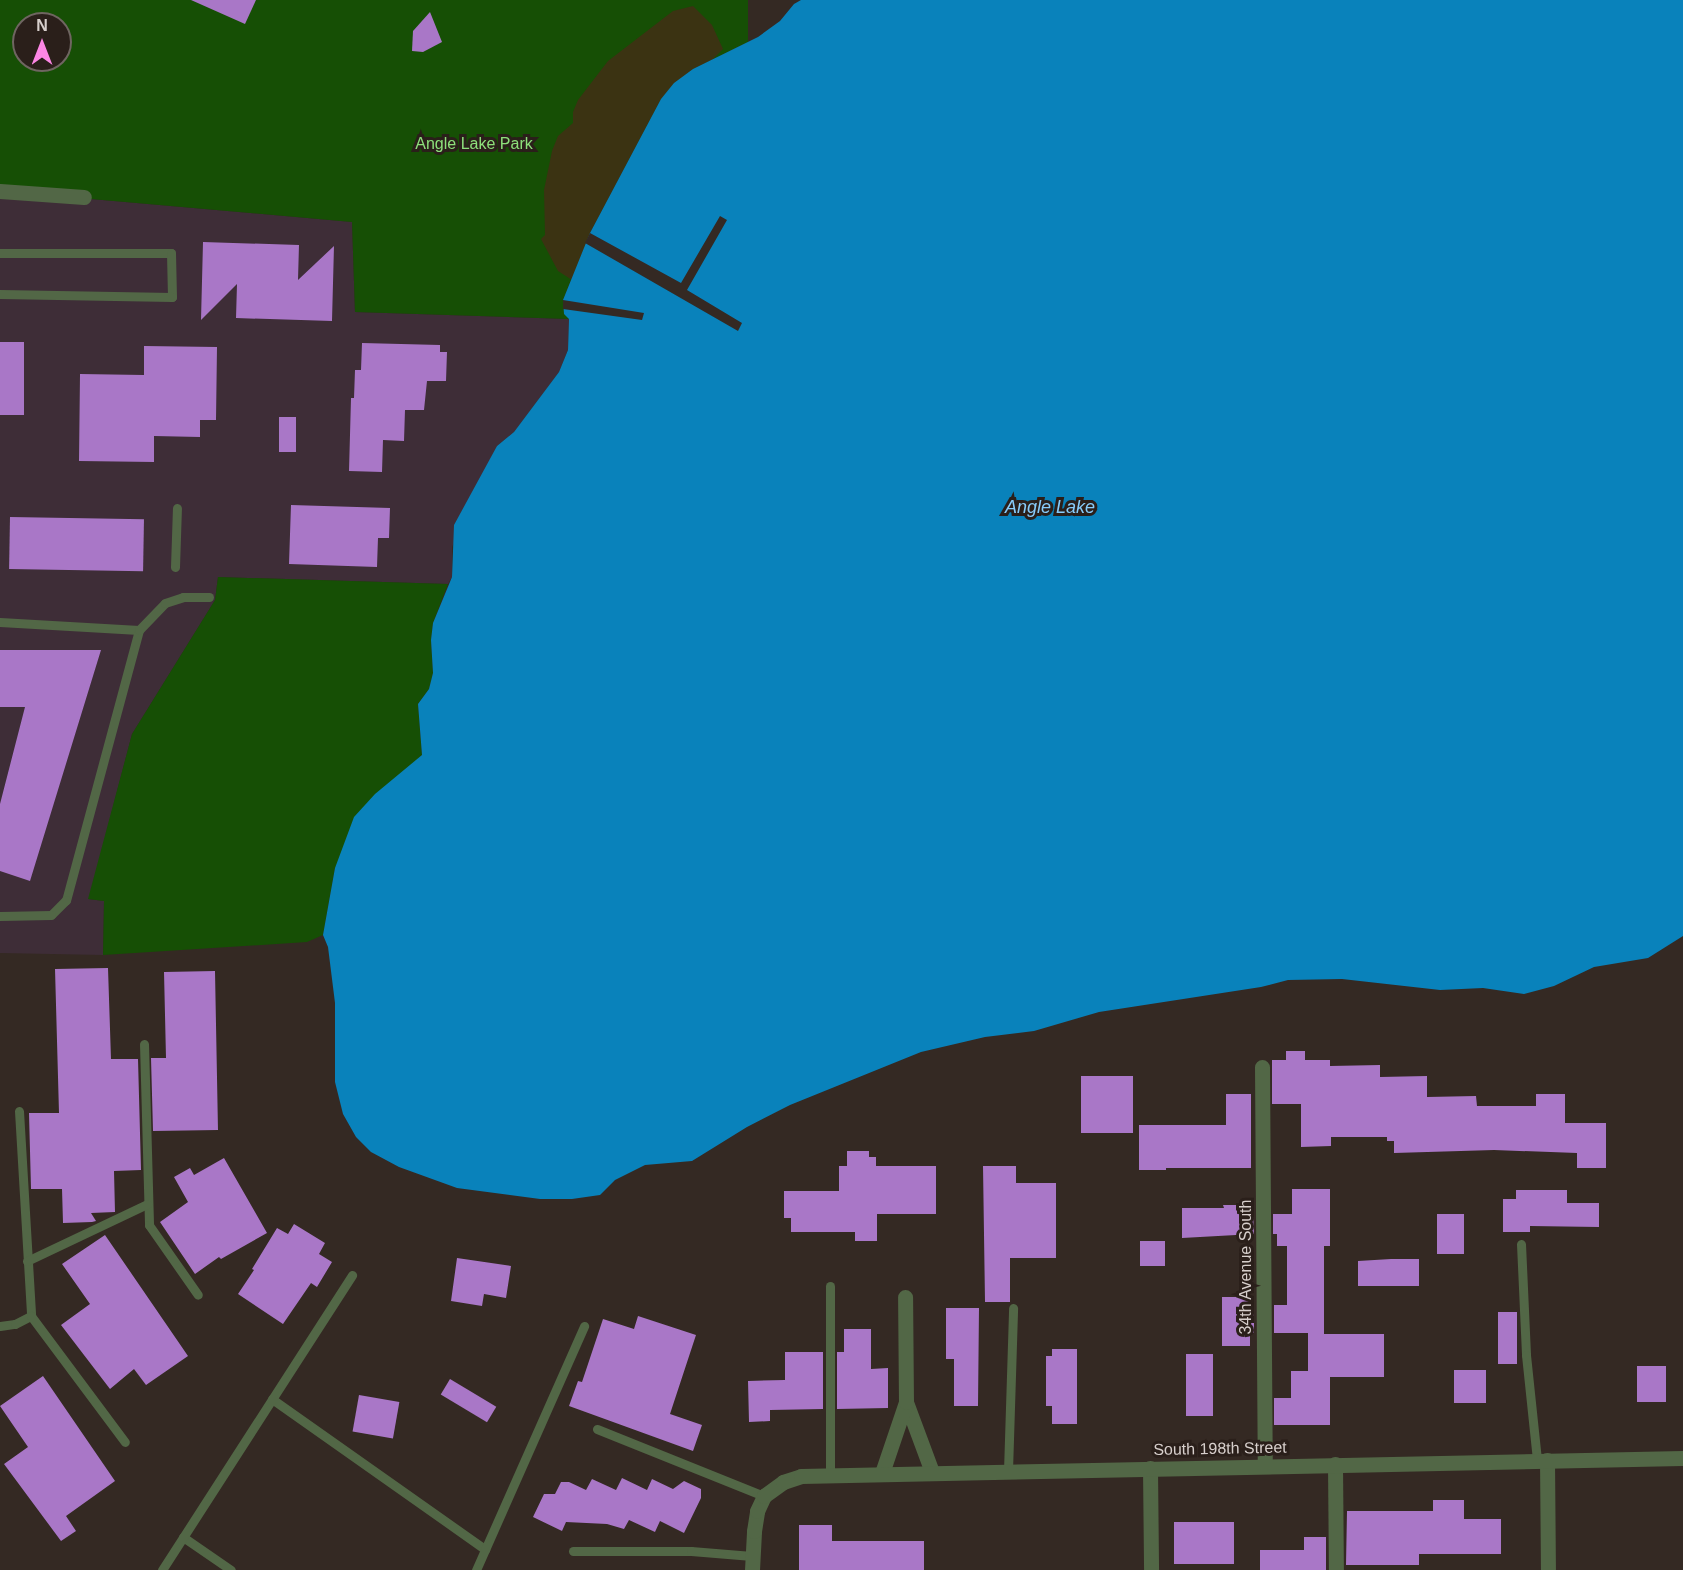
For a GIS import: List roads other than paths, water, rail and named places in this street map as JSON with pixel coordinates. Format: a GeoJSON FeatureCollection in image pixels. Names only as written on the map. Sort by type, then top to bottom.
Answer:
{"type":"FeatureCollection","features":[{"type":"Feature","properties":{"kind":"street"},"geometry":{"type":"LineString","coordinates":[[0,191],[84,197]]}},
{"type":"Feature","properties":{"kind":"street","name":"34th Avenue South"},"geometry":{"type":"LineString","coordinates":[[1262,1068],[1265,1466]]}},
{"type":"Feature","properties":{"kind":"street"},"geometry":{"type":"LineString","coordinates":[[882,1473],[906,1402],[905,1297]]}},
{"type":"Feature","properties":{"kind":"street"},"geometry":{"type":"LineString","coordinates":[[906,1402],[932,1472]]}},
{"type":"Feature","properties":{"kind":"street","name":"South 198th Street"},"geometry":{"type":"LineString","coordinates":[[764,1496],[783,1482],[801,1476],[830,1474],[1683,1458]]}},
{"type":"Feature","properties":{"kind":"street"},"geometry":{"type":"LineString","coordinates":[[1542,1460],[1548,1570]]}},
{"type":"Feature","properties":{"kind":"street"},"geometry":{"type":"LineString","coordinates":[[1335,1464],[1336,1570]]}},
{"type":"Feature","properties":{"kind":"street"},"geometry":{"type":"LineString","coordinates":[[1150,1468],[1151,1570]]}},
{"type":"Feature","properties":{"kind":"street"},"geometry":{"type":"LineString","coordinates":[[752,1563],[757,1511],[764,1496]]}},
{"type":"Feature","properties":{"kind":"lane"},"geometry":{"type":"LineString","coordinates":[[0,253],[171,254],[171,297],[0,294]]}},
{"type":"Feature","properties":{"kind":"lane"},"geometry":{"type":"LineString","coordinates":[[175,567],[177,508]]}},
{"type":"Feature","properties":{"kind":"lane"},"geometry":{"type":"LineString","coordinates":[[0,916],[51,915],[66,900],[139,630],[158,609],[172,599],[209,597]]}},
{"type":"Feature","properties":{"kind":"lane"},"geometry":{"type":"LineString","coordinates":[[0,622],[139,630]]}},
{"type":"Feature","properties":{"kind":"lane"},"geometry":{"type":"LineString","coordinates":[[144,1044],[149,1225],[198,1296]]}},
{"type":"Feature","properties":{"kind":"lane"},"geometry":{"type":"LineString","coordinates":[[19,1111],[31,1316],[125,1442]]}},
{"type":"Feature","properties":{"kind":"lane"},"geometry":{"type":"LineString","coordinates":[[27,1261],[147,1204]]}},
{"type":"Feature","properties":{"kind":"lane"},"geometry":{"type":"LineString","coordinates":[[1521,1244],[1526,1355],[1542,1460]]}},
{"type":"Feature","properties":{"kind":"lane"},"geometry":{"type":"LineString","coordinates":[[162,1570],[352,1275]]}},
{"type":"Feature","properties":{"kind":"lane"},"geometry":{"type":"LineString","coordinates":[[830,1286],[830,1474]]}},
{"type":"Feature","properties":{"kind":"lane"},"geometry":{"type":"LineString","coordinates":[[1008,1471],[1013,1308]]}},
{"type":"Feature","properties":{"kind":"lane"},"geometry":{"type":"LineString","coordinates":[[0,1326],[15,1324],[31,1316]]}},
{"type":"Feature","properties":{"kind":"lane"},"geometry":{"type":"LineString","coordinates":[[476,1570],[584,1326]]}},
{"type":"Feature","properties":{"kind":"lane"},"geometry":{"type":"LineString","coordinates":[[272,1399],[485,1549]]}},
{"type":"Feature","properties":{"kind":"lane"},"geometry":{"type":"LineString","coordinates":[[597,1430],[764,1496]]}},
{"type":"Feature","properties":{"kind":"lane"},"geometry":{"type":"LineString","coordinates":[[183,1537],[231,1570]]}},
{"type":"Feature","properties":{"kind":"lane"},"geometry":{"type":"LineString","coordinates":[[573,1551],[691,1551],[752,1563]]}},
{"type":"Feature","properties":{"kind":"water","name":"Angle Lake"},"geometry":{"type":"Polygon","coordinates":[[[801,0],[1683,0],[1683,936],[1648,958],[1594,967],[1554,986],[1524,994],[1483,988],[1440,990],[1342,979],[1288,980],[1261,987],[1099,1012],[1034,1031],[985,1037],[921,1052],[790,1105],[747,1127],[692,1161],[645,1165],[615,1180],[600,1195],[572,1199],[540,1199],[457,1188],[399,1167],[371,1152],[356,1137],[343,1114],[335,1082],[335,1003],[328,947],[323,935],[335,868],[354,817],[375,794],[422,755],[418,704],[429,689],[433,673],[431,640],[433,623],[452,577],[454,525],[497,446],[514,432],[559,372],[568,350],[569,319],[564,314],[563,300],[590,233],[661,99],[674,83],[693,69],[758,37],[780,21],[794,4],[801,0]]]}},
{"type":"Feature","properties":{"kind":"park label","name":"Angle Lake Park"},"geometry":{"type":"Point","coordinates":[474,144]}}]}
